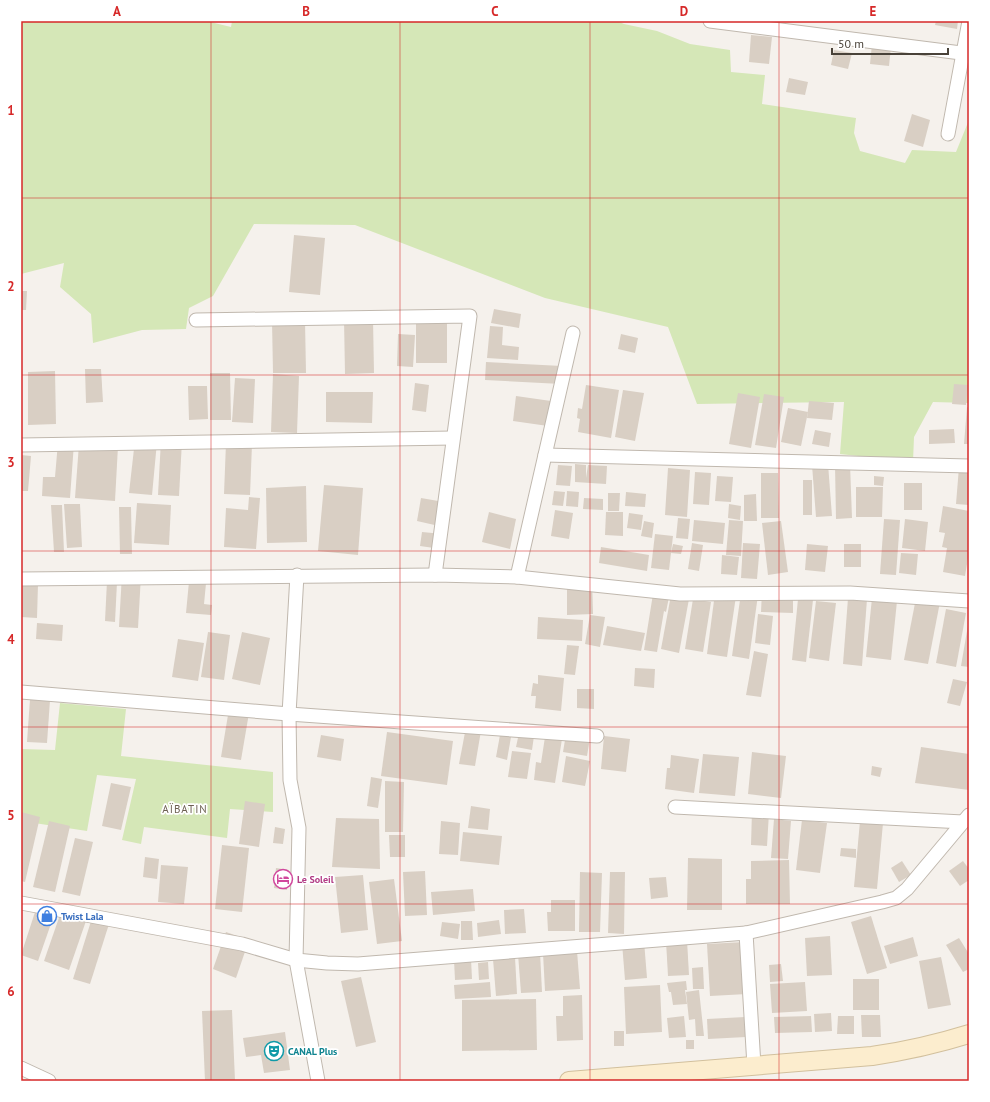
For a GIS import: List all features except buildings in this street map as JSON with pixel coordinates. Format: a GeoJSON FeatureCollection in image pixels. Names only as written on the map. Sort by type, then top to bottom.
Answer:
{"type":"FeatureCollection","features":[{"type":"Feature","properties":{"kind":"main road"},"geometry":{"type":"LineString","coordinates":[[569,1081],[872,1056],[939,1044],[969,1034]]}},
{"type":"Feature","properties":{"kind":"street"},"geometry":{"type":"LineString","coordinates":[[710,21],[966,54]]}},
{"type":"Feature","properties":{"kind":"street"},"geometry":{"type":"LineString","coordinates":[[948,134],[966,54],[969,21]]}},
{"type":"Feature","properties":{"kind":"street"},"geometry":{"type":"LineString","coordinates":[[196,320],[470,316],[435,575]]}},
{"type":"Feature","properties":{"kind":"street"},"geometry":{"type":"LineString","coordinates":[[517,577],[573,333]]}},
{"type":"Feature","properties":{"kind":"street"},"geometry":{"type":"LineString","coordinates":[[21,445],[453,438]]}},
{"type":"Feature","properties":{"kind":"street"},"geometry":{"type":"LineString","coordinates":[[545,455],[969,466]]}},
{"type":"Feature","properties":{"kind":"street"},"geometry":{"type":"LineString","coordinates":[[21,579],[435,575],[517,577],[680,594],[850,593],[969,601]]}},
{"type":"Feature","properties":{"kind":"street"},"geometry":{"type":"LineString","coordinates":[[297,576],[289,714],[290,780],[299,828],[296,960],[318,1081]]}},
{"type":"Feature","properties":{"kind":"street"},"geometry":{"type":"LineString","coordinates":[[21,692],[289,714],[597,736]]}},
{"type":"Feature","properties":{"kind":"street"},"geometry":{"type":"LineString","coordinates":[[675,807],[966,818]]}},
{"type":"Feature","properties":{"kind":"street"},"geometry":{"type":"LineString","coordinates":[[21,903],[242,944],[296,960],[327,963],[358,964],[746,933],[896,898],[907,889],[966,818]]}},
{"type":"Feature","properties":{"kind":"street"},"geometry":{"type":"LineString","coordinates":[[746,933],[754,1066]]}},
{"type":"Feature","properties":{"kind":"street"},"geometry":{"type":"LineString","coordinates":[[21,1068],[49,1081]]}},
{"type":"Feature","properties":{"kind":"green space"},"geometry":{"type":"Polygon","coordinates":[[[21,21],[206,21],[231,27],[232,21],[617,21],[624,24],[657,31],[690,44],[730,50],[731,72],[765,75],[762,104],[856,118],[854,133],[860,151],[905,163],[912,150],[956,152],[969,120],[969,403],[933,402],[914,437],[913,462],[840,454],[844,402],[697,404],[668,327],[545,298],[355,225],[254,224],[213,296],[189,308],[186,329],[142,330],[93,343],[91,314],[60,287],[64,263],[21,274],[21,21]]]}},
{"type":"Feature","properties":{"kind":"green space"},"geometry":{"type":"Polygon","coordinates":[[[60,703],[126,709],[121,756],[273,772],[273,812],[230,809],[227,838],[144,827],[141,844],[122,840],[136,779],[97,775],[87,831],[21,821],[21,749],[55,750],[60,703]]]}},
{"type":"Feature","properties":{"kind":"place","name":"Le Soleil"},"geometry":{"type":"Point","coordinates":[283,879]}},
{"type":"Feature","properties":{"kind":"place","name":"Twist Lala"},"geometry":{"type":"Point","coordinates":[47,916]}},
{"type":"Feature","properties":{"kind":"place","name":"CANAL Plus"},"geometry":{"type":"Point","coordinates":[274,1051]}},
{"type":"Feature","properties":{"kind":"district","name":"AÏBATIN"},"geometry":{"type":"Point","coordinates":[185,809]}}]}
